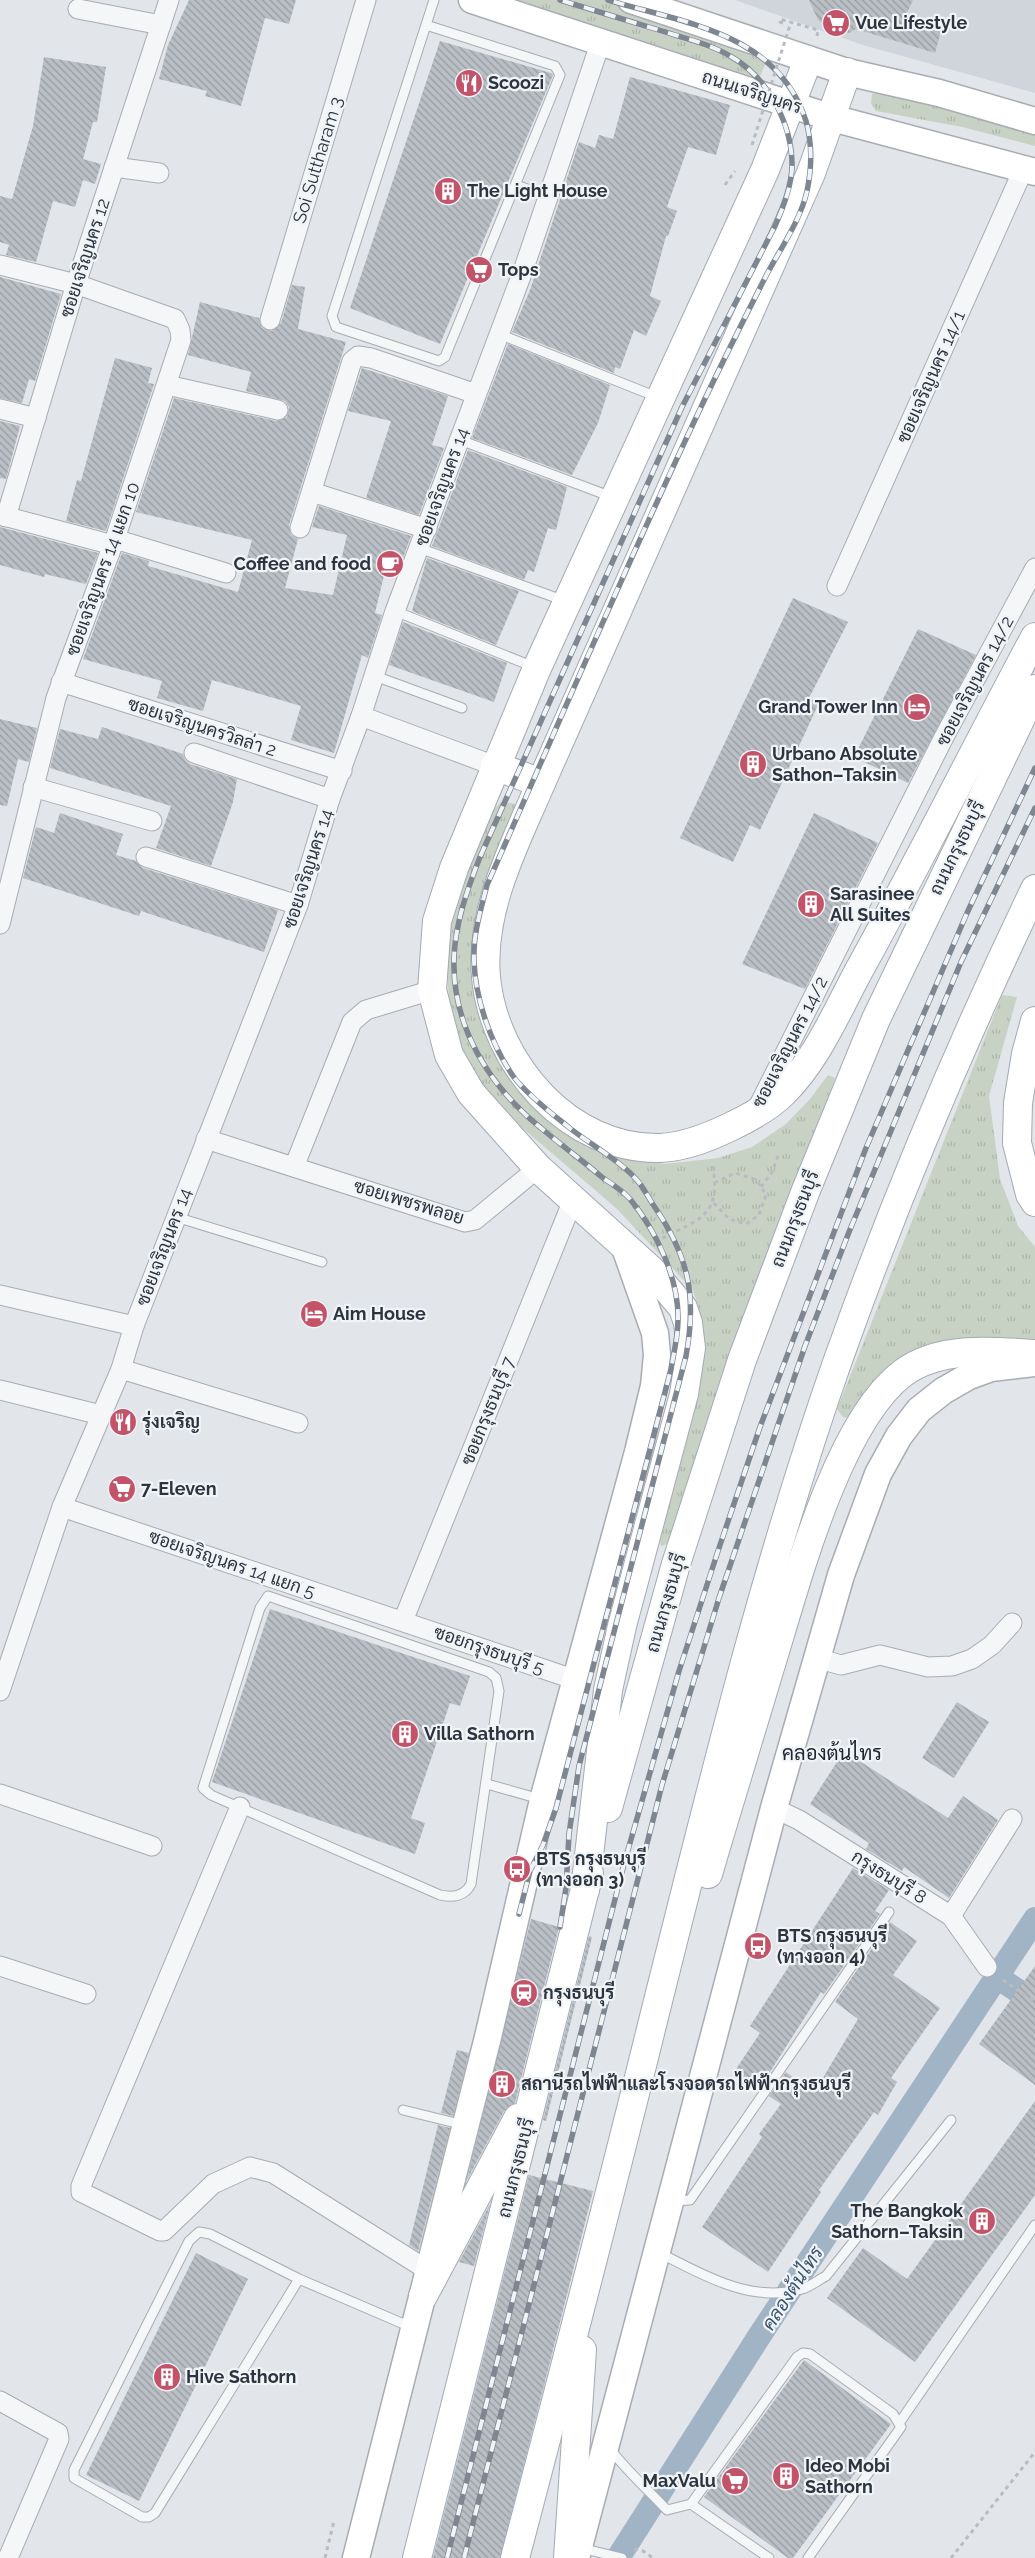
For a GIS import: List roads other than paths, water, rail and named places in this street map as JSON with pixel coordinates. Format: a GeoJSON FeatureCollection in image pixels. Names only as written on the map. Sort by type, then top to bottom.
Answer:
{"type":"FeatureCollection","features":[{"type":"Feature","properties":{"kind":"main road","name":"ถนนเจริญนคร"},"geometry":{"type":"LineString","coordinates":[[472,0],[601,41],[791,106],[1030,170]]}},
{"type":"Feature","properties":{"kind":"main road"},"geometry":{"type":"LineString","coordinates":[[631,0],[847,72],[939,93],[1035,121]]}},
{"type":"Feature","properties":{"kind":"main road"},"geometry":{"type":"LineString","coordinates":[[585,1890],[608,1690],[622,1626],[684,1394],[691,1348],[688,1323],[683,1308],[663,1282],[538,1168],[471,1093],[450,1055],[432,990],[437,921],[454,868],[536,668],[765,170],[808,60]]}},
{"type":"Feature","properties":{"kind":"main road"},"geometry":{"type":"LineString","coordinates":[[847,72],[811,173],[541,783],[491,909],[486,944],[486,979],[496,1023],[523,1074],[544,1098],[568,1120],[600,1137],[628,1144],[659,1148],[686,1144],[715,1134],[753,1116],[783,1093],[810,1059],[880,932],[1035,637]]}},
{"type":"Feature","properties":{"kind":"main road","name":"ถนนกรุงธนบุรี"},"geometry":{"type":"LineString","coordinates":[[417,2558],[585,1890],[676,1564],[742,1360],[806,1190],[876,1019],[1035,689]]}},
{"type":"Feature","properties":{"kind":"main road"},"geometry":{"type":"LineString","coordinates":[[495,766],[541,783]]}},
{"type":"Feature","properties":{"kind":"main road"},"geometry":{"type":"LineString","coordinates":[[516,2558],[621,2152],[707,1803],[747,1654],[790,1510],[838,1362],[888,1227],[956,1058],[1035,889]]}},
{"type":"Feature","properties":{"kind":"main road"},"geometry":{"type":"LineString","coordinates":[[1035,1021],[1026,1054],[1018,1103],[1017,1143],[1030,1194],[1035,1202]]}},
{"type":"Feature","properties":{"kind":"main road"},"geometry":{"type":"LineString","coordinates":[[356,2558],[416,2329],[544,1800],[636,1462],[654,1386],[657,1355],[655,1333],[624,1245]]}},
{"type":"Feature","properties":{"kind":"main road"},"geometry":{"type":"LineString","coordinates":[[621,2152],[816,1522],[855,1434],[878,1398],[903,1373],[933,1358],[992,1352],[1035,1354]]}},
{"type":"Feature","properties":{"kind":"main road"},"geometry":{"type":"LineString","coordinates":[[580,2554],[605,2443],[774,1808],[816,1658],[860,1521],[878,1474],[899,1436],[919,1410],[943,1390],[968,1376],[991,1368],[1035,1363]]}},
{"type":"Feature","properties":{"kind":"main road"},"geometry":{"type":"LineString","coordinates":[[426,2284],[539,2079]]}},
{"type":"Feature","properties":{"kind":"main road"},"geometry":{"type":"LineString","coordinates":[[580,2554],[586,2284]]}},
{"type":"Feature","properties":{"kind":"street","name":"ซอยเจริญนคร 12"},"geometry":{"type":"LineString","coordinates":[[3,516],[36,418],[76,284],[169,0]]}},
{"type":"Feature","properties":{"kind":"street","name":"Soi Suttharam 3"},"geometry":{"type":"LineString","coordinates":[[270,320],[366,0]]}},
{"type":"Feature","properties":{"kind":"street"},"geometry":{"type":"LineString","coordinates":[[78,9],[161,25]]}},
{"type":"Feature","properties":{"kind":"street","name":"ซอยเจริญนคร 14"},"geometry":{"type":"LineString","coordinates":[[0,1691],[62,1507],[121,1369],[134,1326],[298,905],[330,799],[362,716],[395,611],[500,334],[601,41]]}},
{"type":"Feature","properties":{"kind":"street"},"geometry":{"type":"LineString","coordinates":[[114,167],[160,173]]}},
{"type":"Feature","properties":{"kind":"street","name":"ซอยเจริญนคร 14/1"},"geometry":{"type":"LineString","coordinates":[[837,586],[1030,170]]}},
{"type":"Feature","properties":{"kind":"street"},"geometry":{"type":"LineString","coordinates":[[0,265],[76,284]]}},
{"type":"Feature","properties":{"kind":"street","name":"ซอยเจริญนคร 14 แยก 10"},"geometry":{"type":"LineString","coordinates":[[0,924],[32,788],[62,682],[114,542],[181,340],[180,330],[175,319],[76,284]]}},
{"type":"Feature","properties":{"kind":"street"},"geometry":{"type":"LineString","coordinates":[[300,528],[352,361],[358,356],[401,367],[476,394]]}},
{"type":"Feature","properties":{"kind":"street"},"geometry":{"type":"LineString","coordinates":[[167,384],[278,410]]}},
{"type":"Feature","properties":{"kind":"street"},"geometry":{"type":"LineString","coordinates":[[0,409],[36,418]]}},
{"type":"Feature","properties":{"kind":"street"},"geometry":{"type":"LineString","coordinates":[[312,492],[426,529]]}},
{"type":"Feature","properties":{"kind":"street"},"geometry":{"type":"LineString","coordinates":[[3,516],[114,542],[226,573]]}},
{"type":"Feature","properties":{"kind":"street","name":"ซอยเจริญนคร 14/2"},"geometry":{"type":"LineString","coordinates":[[753,1116],[964,687],[1035,568]]}},
{"type":"Feature","properties":{"kind":"street","name":"ซอยเจริญนครวิลล่า 2"},"geometry":{"type":"LineString","coordinates":[[62,682],[342,771]]}},
{"type":"Feature","properties":{"kind":"street"},"geometry":{"type":"LineString","coordinates":[[362,716],[495,766]]}},
{"type":"Feature","properties":{"kind":"street"},"geometry":{"type":"LineString","coordinates":[[194,753],[330,799]]}},
{"type":"Feature","properties":{"kind":"street"},"geometry":{"type":"LineString","coordinates":[[32,788],[152,821]]}},
{"type":"Feature","properties":{"kind":"street"},"geometry":{"type":"LineString","coordinates":[[146,858],[298,905]]}},
{"type":"Feature","properties":{"kind":"street"},"geometry":{"type":"LineString","coordinates":[[294,1167],[352,1022],[366,1010],[432,990]]}},
{"type":"Feature","properties":{"kind":"street","name":"ซอยเพชรพลอย"},"geometry":{"type":"LineString","coordinates":[[206,1139],[470,1222],[476,1220],[538,1168]]}},
{"type":"Feature","properties":{"kind":"street","name":"ซอยกรุงธนบุรี 7"},"geometry":{"type":"LineString","coordinates":[[403,1621],[573,1200]]}},
{"type":"Feature","properties":{"kind":"street"},"geometry":{"type":"LineString","coordinates":[[0,1295],[134,1326]]}},
{"type":"Feature","properties":{"kind":"street"},"geometry":{"type":"LineString","coordinates":[[121,1369],[298,1424]]}},
{"type":"Feature","properties":{"kind":"street"},"geometry":{"type":"LineString","coordinates":[[0,1390],[101,1415]]}},
{"type":"Feature","properties":{"kind":"street","name":"ซอยเจริญนคร 14 แยก 5"},"geometry":{"type":"LineString","coordinates":[[62,1507],[403,1621]]}},
{"type":"Feature","properties":{"kind":"street","name":"ซอยกรุงธนบุรี 5"},"geometry":{"type":"LineString","coordinates":[[403,1621],[576,1680]]}},
{"type":"Feature","properties":{"kind":"street"},"geometry":{"type":"LineString","coordinates":[[816,1658],[841,1665],[880,1655],[928,1666],[952,1666],[972,1659],[992,1645],[1012,1623]]}},
{"type":"Feature","properties":{"kind":"street"},"geometry":{"type":"LineString","coordinates":[[0,1794],[152,1846]]}},
{"type":"Feature","properties":{"kind":"street"},"geometry":{"type":"LineString","coordinates":[[240,1807],[81,2186],[81,2192],[160,2232],[164,2231],[207,2188],[250,2167],[272,2173],[426,2284]]}},
{"type":"Feature","properties":{"kind":"street","name":"กรุงธนบุรี 8"},"geometry":{"type":"LineString","coordinates":[[774,1808],[799,1820],[951,1916],[987,1967]]}},
{"type":"Feature","properties":{"kind":"street"},"geometry":{"type":"LineString","coordinates":[[951,1916],[1012,1820]]}},
{"type":"Feature","properties":{"kind":"street"},"geometry":{"type":"LineString","coordinates":[[0,1966],[86,1994]]}},
{"type":"Feature","properties":{"kind":"street"},"geometry":{"type":"LineString","coordinates":[[0,2401],[58,2433],[58,2439],[8,2558]]}},
{"type":"Feature","properties":{"kind":"lane"},"geometry":{"type":"LineString","coordinates":[[426,25],[555,66],[559,70],[560,75],[445,357],[439,361],[428,359],[336,327],[332,316],[434,0]]}},
{"type":"Feature","properties":{"kind":"lane"},"geometry":{"type":"LineString","coordinates":[[516,185],[548,196]]}},
{"type":"Feature","properties":{"kind":"lane"},"geometry":{"type":"LineString","coordinates":[[500,334],[660,398]]}},
{"type":"Feature","properties":{"kind":"lane"},"geometry":{"type":"LineString","coordinates":[[460,440],[615,498]]}},
{"type":"Feature","properties":{"kind":"lane"},"geometry":{"type":"LineString","coordinates":[[419,548],[567,602]]}},
{"type":"Feature","properties":{"kind":"lane"},"geometry":{"type":"LineString","coordinates":[[395,611],[536,668]]}},
{"type":"Feature","properties":{"kind":"lane"},"geometry":{"type":"LineString","coordinates":[[374,676],[462,708]]}},
{"type":"Feature","properties":{"kind":"lane"},"geometry":{"type":"LineString","coordinates":[[176,1217],[322,1262]]}},
{"type":"Feature","properties":{"kind":"lane"},"geometry":{"type":"LineString","coordinates":[[268,1596],[495,1676],[499,1691],[488,1784],[471,1884],[466,1892],[456,1896],[440,1895],[207,1793],[203,1785],[260,1608],[268,1596],[272,1577]]}},
{"type":"Feature","properties":{"kind":"lane"},"geometry":{"type":"LineString","coordinates":[[488,1784],[544,1800]]}},
{"type":"Feature","properties":{"kind":"lane"},"geometry":{"type":"LineString","coordinates":[[668,2201],[690,2200],[889,1912]]}},
{"type":"Feature","properties":{"kind":"lane"},"geometry":{"type":"LineString","coordinates":[[403,2110],[466,2126]]}},
{"type":"Feature","properties":{"kind":"lane"},"geometry":{"type":"LineString","coordinates":[[655,2251],[717,2281],[766,2293],[802,2289],[826,2276],[951,2120]]}},
{"type":"Feature","properties":{"kind":"lane"},"geometry":{"type":"LineString","coordinates":[[808,2558],[897,2434],[900,2422],[1035,2225]]}},
{"type":"Feature","properties":{"kind":"lane"},"geometry":{"type":"LineString","coordinates":[[299,2279],[155,2513],[149,2517],[142,2517],[74,2478],[74,2470],[189,2241],[199,2232],[210,2234],[299,2279],[416,2329]]}},
{"type":"Feature","properties":{"kind":"lane"},"geometry":{"type":"LineString","coordinates":[[605,2443],[623,2466],[633,2473],[661,2504],[669,2510],[691,2504],[798,2357],[803,2353],[810,2354],[893,2414],[900,2422]]}},
{"type":"Feature","properties":{"kind":"lane"},"geometry":{"type":"LineString","coordinates":[[691,2504],[769,2558]]}},
{"type":"Feature","properties":{"kind":"lane"},"geometry":{"type":"LineString","coordinates":[[580,2554],[622,2558]]}},
{"type":"Feature","properties":{"kind":"waterway","name":"คลองต้นไทร"},"geometry":{"type":"LineString","coordinates":[[618,2558],[760,2335],[1035,1919]]}},
{"type":"Feature","properties":{"kind":"waterway"},"geometry":{"type":"LineString","coordinates":[[997,1977],[1035,2002]]}},
{"type":"Feature","properties":{"kind":"railway"},"geometry":{"type":"LineString","coordinates":[[519,1914],[530,1871],[543,1845],[556,1808],[671,1369],[678,1320],[675,1288],[670,1272],[657,1240],[640,1212],[621,1190],[603,1178],[523,1112],[506,1094],[478,1054],[467,1032],[455,984],[454,959],[459,920],[480,857],[682,407],[775,226],[784,205],[792,168],[788,135],[783,119],[767,89],[744,65],[730,56],[705,45],[560,0]]}},
{"type":"Feature","properties":{"kind":"railway"},"geometry":{"type":"LineString","coordinates":[[560,1927],[566,1888],[569,1834],[579,1766],[686,1356],[691,1314],[690,1296],[682,1260],[675,1243],[638,1181],[620,1164],[538,1102],[518,1082],[505,1063],[491,1036],[477,990],[474,960],[476,931],[487,885],[593,644],[702,405],[800,212],[807,191],[810,173],[810,147],[806,121],[793,91],[774,68],[751,50],[725,36],[697,25],[608,0]]}},
{"type":"Feature","properties":{"kind":"railway"},"geometry":{"type":"LineString","coordinates":[[447,2558],[624,1864],[679,1671],[718,1551],[760,1427],[866,1148],[967,913],[1035,768]]}},
{"type":"Feature","properties":{"kind":"railway"},"geometry":{"type":"LineString","coordinates":[[464,2558],[662,1785],[719,1598],[805,1346],[849,1232],[961,962],[1035,808]]}},
{"type":"Feature","properties":{"kind":"place","name":"Vue Lifestyle"},"geometry":{"type":"Point","coordinates":[836,23]}},
{"type":"Feature","properties":{"kind":"place","name":"Scoozi"},"geometry":{"type":"Point","coordinates":[469,83]}},
{"type":"Feature","properties":{"kind":"place","name":"The Light House"},"geometry":{"type":"Point","coordinates":[448,191]}},
{"type":"Feature","properties":{"kind":"place","name":"Tops"},"geometry":{"type":"Point","coordinates":[479,270]}},
{"type":"Feature","properties":{"kind":"place","name":"Coffee and food"},"geometry":{"type":"Point","coordinates":[390,564]}},
{"type":"Feature","properties":{"kind":"place","name":"Grand Tower Inn"},"geometry":{"type":"Point","coordinates":[917,707]}},
{"type":"Feature","properties":{"kind":"place","name":"Urbano Absolute Sathon–Taksin"},"geometry":{"type":"Point","coordinates":[753,764]}},
{"type":"Feature","properties":{"kind":"place","name":"Sarasinee All Suites"},"geometry":{"type":"Point","coordinates":[811,904]}},
{"type":"Feature","properties":{"kind":"place","name":"Aim House"},"geometry":{"type":"Point","coordinates":[314,1314]}},
{"type":"Feature","properties":{"kind":"place","name":"รุ่งเจริญ"},"geometry":{"type":"Point","coordinates":[123,1422]}},
{"type":"Feature","properties":{"kind":"place","name":"7-Eleven"},"geometry":{"type":"Point","coordinates":[122,1489]}},
{"type":"Feature","properties":{"kind":"place","name":"Villa Sathorn"},"geometry":{"type":"Point","coordinates":[405,1734]}},
{"type":"Feature","properties":{"kind":"place","name":"BTS กรุงธนบุรี (ทางออก 3)"},"geometry":{"type":"Point","coordinates":[517,1869]}},
{"type":"Feature","properties":{"kind":"place","name":"BTS กรุงธนบุรี (ทางออก 4)"},"geometry":{"type":"Point","coordinates":[758,1946]}},
{"type":"Feature","properties":{"kind":"place","name":"กรุงธนบุรี"},"geometry":{"type":"Point","coordinates":[524,1993]}},
{"type":"Feature","properties":{"kind":"place","name":"สถานีรถไฟฟ้าและโรงจอดรถไฟฟ้ากรุงธนบุรี"},"geometry":{"type":"Point","coordinates":[502,2084]}},
{"type":"Feature","properties":{"kind":"place","name":"The Bangkok Sathorn–Taksin"},"geometry":{"type":"Point","coordinates":[982,2221]}},
{"type":"Feature","properties":{"kind":"place","name":"Hive Sathorn"},"geometry":{"type":"Point","coordinates":[167,2377]}},
{"type":"Feature","properties":{"kind":"place","name":"Ideo Mobi Sathorn"},"geometry":{"type":"Point","coordinates":[786,2476]}},
{"type":"Feature","properties":{"kind":"place","name":"MaxValu"},"geometry":{"type":"Point","coordinates":[735,2481]}},
{"type":"Feature","properties":{"kind":"district","name":"คลองต้นไทร"},"geometry":{"type":"Point","coordinates":[832,1753]}}]}
